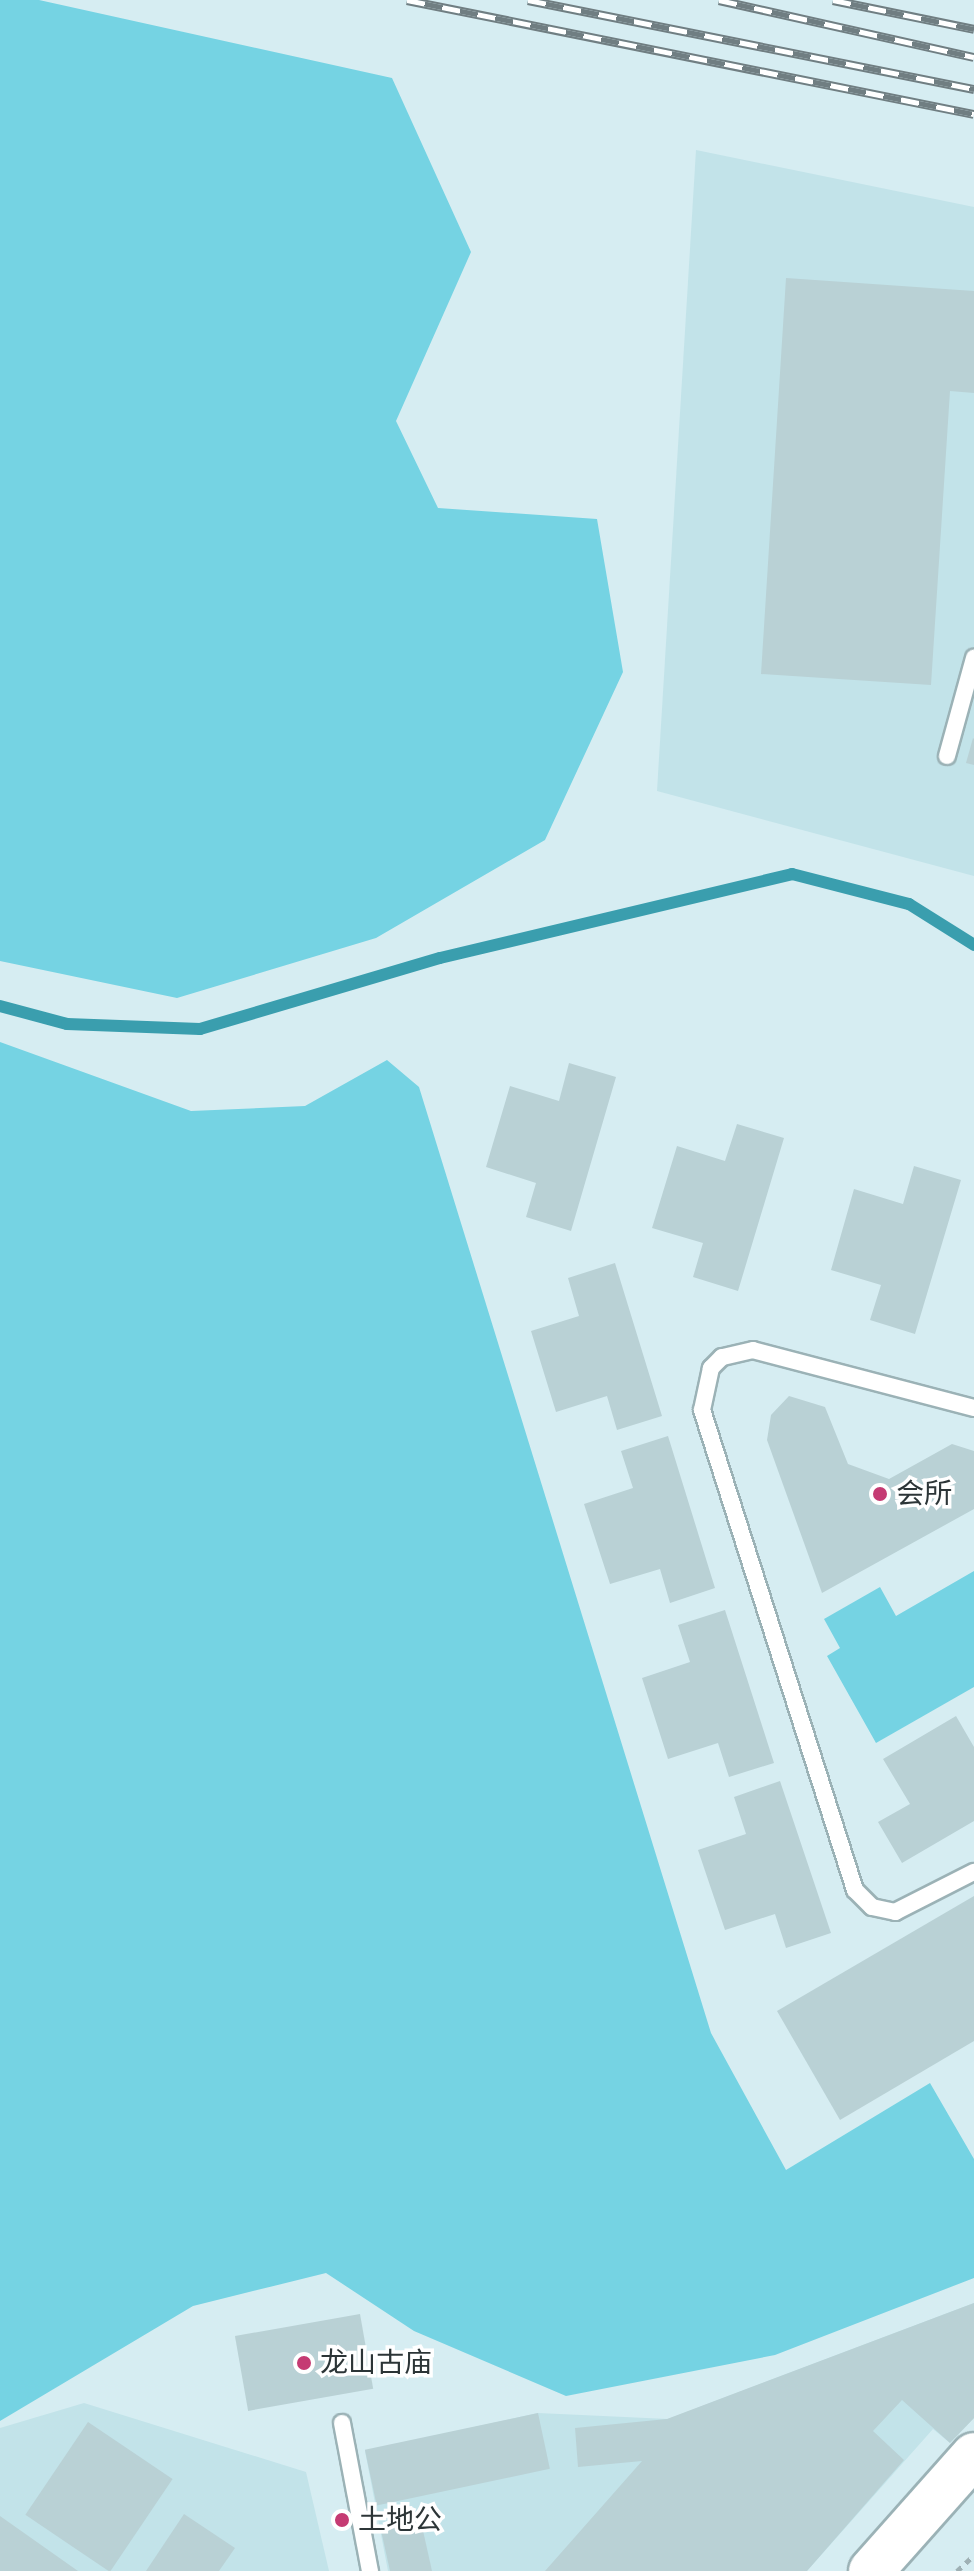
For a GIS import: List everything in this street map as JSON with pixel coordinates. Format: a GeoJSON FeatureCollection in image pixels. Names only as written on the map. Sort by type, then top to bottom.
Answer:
{"type":"FeatureCollection","features":[{"type":"Feature","properties":{"kind":"street"},"geometry":{"type":"LineString","coordinates":[[871,2571],[974,2455]]}},
{"type":"Feature","properties":{"kind":"lane"},"geometry":{"type":"LineString","coordinates":[[947,756],[974,658]]}},
{"type":"Feature","properties":{"kind":"lane"},"geometry":{"type":"LineString","coordinates":[[974,1408],[753,1350],[722,1357],[711,1368],[702,1410],[855,1890],[872,1907],[895,1912],[974,1872]]}},
{"type":"Feature","properties":{"kind":"lane"},"geometry":{"type":"LineString","coordinates":[[342,2423],[370,2571]]}},
{"type":"Feature","properties":{"kind":"path"},"geometry":{"type":"LineString","coordinates":[[957,2571],[974,2555]]}},
{"type":"Feature","properties":{"kind":"shaded area"},"geometry":{"type":"Polygon","coordinates":[[[0,0],[39,0],[392,78],[471,252],[396,421],[438,508],[597,519],[623,672],[545,840],[376,938],[177,998],[0,961],[0,0]]]}},
{"type":"Feature","properties":{"kind":"shaded area"},"geometry":{"type":"Polygon","coordinates":[[[696,150],[974,207],[974,876],[657,791],[696,150]]]}},
{"type":"Feature","properties":{"kind":"shaded area"},"geometry":{"type":"Polygon","coordinates":[[[0,1042],[191,1111],[305,1106],[387,1060],[419,1087],[711,2033],[786,2170],[930,2083],[974,2159],[974,2278],[775,2355],[566,2396],[414,2331],[326,2273],[193,2306],[0,2421],[0,1042]]]}},
{"type":"Feature","properties":{"kind":"shaded area"},"geometry":{"type":"Polygon","coordinates":[[[974,1571],[974,1687],[876,1743],[827,1656],[840,1648],[824,1619],[880,1587],[896,1616],[974,1571]]]}},
{"type":"Feature","properties":{"kind":"shaded area"},"geometry":{"type":"Polygon","coordinates":[[[974,2303],[974,2418],[950,2443],[933,2429],[807,2571],[388,2571],[365,2451],[538,2413],[668,2419],[974,2303]]]}},
{"type":"Feature","properties":{"kind":"shaded area"},"geometry":{"type":"Polygon","coordinates":[[[84,2403],[306,2472],[329,2571],[0,2571],[0,2428],[84,2403]]]}},
{"type":"Feature","properties":{"kind":"building"},"geometry":{"type":"Polygon","coordinates":[[[786,278],[974,291],[974,393],[950,391],[931,685],[761,674],[786,278]]]}},
{"type":"Feature","properties":{"kind":"building"},"geometry":{"type":"Polygon","coordinates":[[[974,739],[974,765],[966,763],[974,739]]]}},
{"type":"Feature","properties":{"kind":"building"},"geometry":{"type":"Polygon","coordinates":[[[569,1063],[616,1077],[571,1231],[526,1217],[536,1183],[486,1167],[510,1086],[559,1101],[569,1063]]]}},
{"type":"Feature","properties":{"kind":"building"},"geometry":{"type":"Polygon","coordinates":[[[737,1124],[784,1138],[738,1291],[693,1277],[703,1243],[652,1228],[677,1146],[725,1161],[737,1124]]]}},
{"type":"Feature","properties":{"kind":"building"},"geometry":{"type":"Polygon","coordinates":[[[914,1166],[961,1180],[915,1334],[870,1320],[881,1285],[831,1270],[854,1189],[903,1204],[914,1166]]]}},
{"type":"Feature","properties":{"kind":"building"},"geometry":{"type":"Polygon","coordinates":[[[615,1263],[662,1416],[617,1430],[607,1396],[556,1412],[531,1331],[579,1316],[568,1278],[615,1263]]]}},
{"type":"Feature","properties":{"kind":"building","name":"会所"},"geometry":{"type":"Polygon","coordinates":[[[789,1396],[825,1407],[848,1464],[889,1479],[952,1444],[974,1451],[974,1509],[822,1593],[767,1440],[771,1415],[789,1396]]]}},
{"type":"Feature","properties":{"kind":"building"},"geometry":{"type":"Polygon","coordinates":[[[668,1436],[715,1588],[670,1603],[660,1569],[610,1584],[584,1504],[633,1488],[621,1451],[668,1436]]]}},
{"type":"Feature","properties":{"kind":"building"},"geometry":{"type":"Polygon","coordinates":[[[725,1610],[774,1763],[729,1777],[718,1743],[668,1759],[642,1678],[690,1662],[678,1625],[725,1610]]]}},
{"type":"Feature","properties":{"kind":"building"},"geometry":{"type":"Polygon","coordinates":[[[956,1716],[974,1747],[974,1821],[902,1863],[878,1822],[910,1804],[883,1759],[956,1716]]]}},
{"type":"Feature","properties":{"kind":"building"},"geometry":{"type":"Polygon","coordinates":[[[780,1781],[831,1933],[786,1948],[775,1914],[725,1930],[698,1850],[746,1834],[734,1797],[780,1781]]]}},
{"type":"Feature","properties":{"kind":"building"},"geometry":{"type":"Polygon","coordinates":[[[974,1896],[974,2041],[840,2120],[777,2011],[974,1896]]]}},
{"type":"Feature","properties":{"kind":"building"},"geometry":{"type":"Polygon","coordinates":[[[974,2303],[974,2418],[950,2443],[902,2400],[873,2431],[904,2460],[807,2571],[545,2571],[642,2461],[578,2467],[575,2428],[667,2419],[974,2303]]]}},
{"type":"Feature","properties":{"kind":"building","name":"龙山古庙"},"geometry":{"type":"Polygon","coordinates":[[[360,2314],[373,2389],[248,2411],[235,2336],[360,2314]]]}},
{"type":"Feature","properties":{"kind":"building"},"geometry":{"type":"Polygon","coordinates":[[[538,2413],[550,2469],[377,2506],[365,2450],[538,2413]]]}},
{"type":"Feature","properties":{"kind":"building"},"geometry":{"type":"Polygon","coordinates":[[[88,2422],[173,2479],[111,2571],[25,2515],[88,2422]]]}},
{"type":"Feature","properties":{"kind":"building"},"geometry":{"type":"Polygon","coordinates":[[[184,2514],[235,2548],[219,2571],[146,2571],[184,2514]]]}},
{"type":"Feature","properties":{"kind":"building"},"geometry":{"type":"Polygon","coordinates":[[[0,2516],[78,2571],[0,2571],[0,2516]]]}},
{"type":"Feature","properties":{"kind":"building"},"geometry":{"type":"Polygon","coordinates":[[[420,2517],[432,2571],[390,2571],[380,2526],[420,2517]]]}},
{"type":"Feature","properties":{"kind":"waterway"},"geometry":{"type":"LineString","coordinates":[[0,1006],[67,1024],[200,1029],[440,958],[792,874],[909,904],[974,945]]}},
{"type":"Feature","properties":{"kind":"railway"},"geometry":{"type":"LineString","coordinates":[[407,0],[974,114]]}},
{"type":"Feature","properties":{"kind":"railway"},"geometry":{"type":"LineString","coordinates":[[528,0],[974,89]]}},
{"type":"Feature","properties":{"kind":"railway"},"geometry":{"type":"LineString","coordinates":[[719,0],[974,57]]}},
{"type":"Feature","properties":{"kind":"railway"},"geometry":{"type":"LineString","coordinates":[[833,0],[974,29]]}},
{"type":"Feature","properties":{"kind":"place","name":"会所"},"geometry":{"type":"Point","coordinates":[880,1494]}},
{"type":"Feature","properties":{"kind":"place","name":"龙山古庙"},"geometry":{"type":"Point","coordinates":[304,2363]}},
{"type":"Feature","properties":{"kind":"place","name":"土地公"},"geometry":{"type":"Point","coordinates":[342,2520]}}]}
